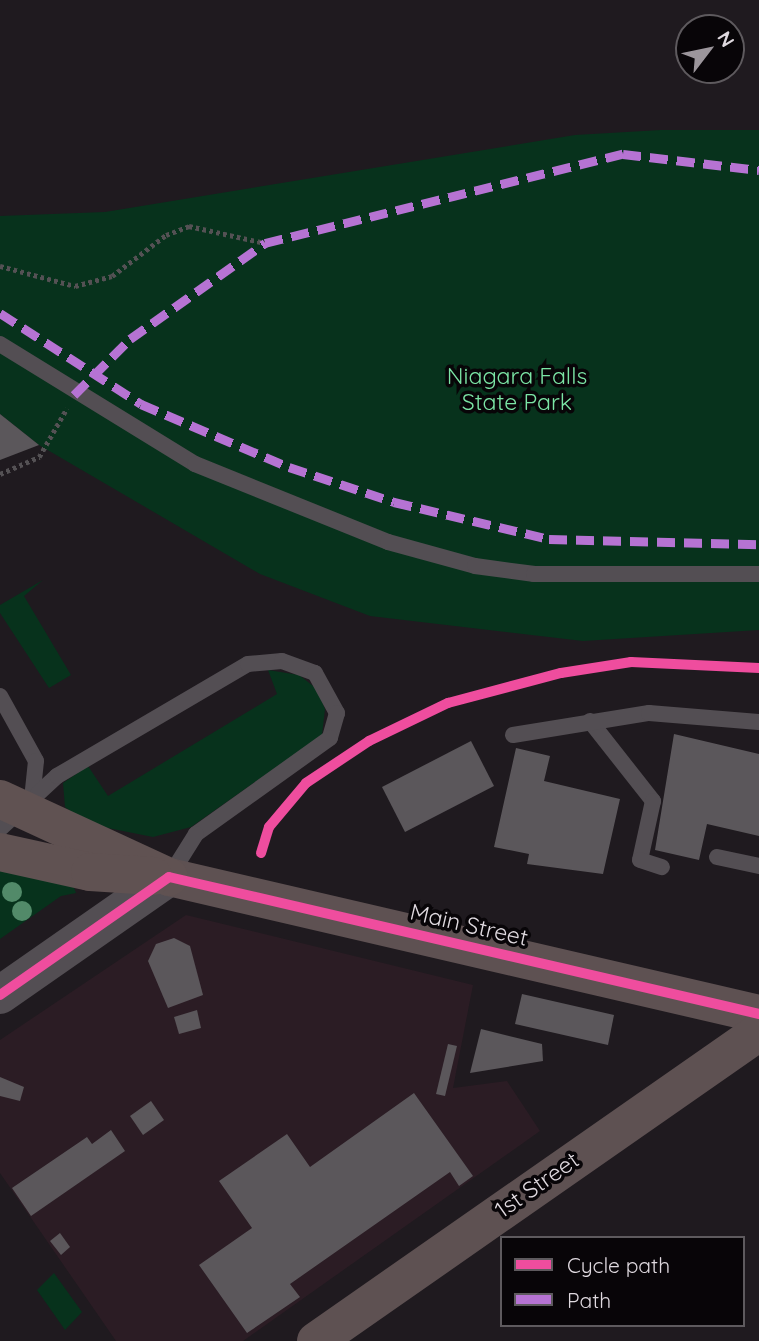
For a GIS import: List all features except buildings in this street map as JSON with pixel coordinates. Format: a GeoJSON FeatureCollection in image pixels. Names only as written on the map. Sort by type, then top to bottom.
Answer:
{"type":"FeatureCollection","features":[{"type":"Feature","properties":{"kind":"highway"},"geometry":{"type":"LineString","coordinates":[[13,810],[169,877]]}},
{"type":"Feature","properties":{"kind":"highway"},"geometry":{"type":"LineString","coordinates":[[0,852],[90,872],[169,877]]}},
{"type":"Feature","properties":{"kind":"main road"},"geometry":{"type":"LineString","coordinates":[[0,995],[169,877]]}},
{"type":"Feature","properties":{"kind":"main road","name":"Main Street"},"geometry":{"type":"LineString","coordinates":[[169,877],[759,1014]]}},
{"type":"Feature","properties":{"kind":"main road","name":"1st Street"},"geometry":{"type":"LineString","coordinates":[[316,1341],[759,1032]]}},
{"type":"Feature","properties":{"kind":"lane"},"geometry":{"type":"LineString","coordinates":[[0,344],[74,395],[230,481],[445,559],[534,574],[759,575]]}},
{"type":"Feature","properties":{"kind":"lane"},"geometry":{"type":"LineString","coordinates":[[13,810],[66,771],[248,664],[282,661],[315,673],[334,701],[330,738],[196,834],[169,877]]}},
{"type":"Feature","properties":{"kind":"lane"},"geometry":{"type":"LineString","coordinates":[[0,696],[36,761],[13,810]]}},
{"type":"Feature","properties":{"kind":"lane"},"geometry":{"type":"LineString","coordinates":[[513,735],[649,713],[759,722]]}},
{"type":"Feature","properties":{"kind":"lane"},"geometry":{"type":"LineString","coordinates":[[590,721],[653,801],[640,860],[662,867]]}},
{"type":"Feature","properties":{"kind":"lane"},"geometry":{"type":"LineString","coordinates":[[717,857],[759,866]]}},
{"type":"Feature","properties":{"kind":"path"},"geometry":{"type":"LineString","coordinates":[[0,266],[75,286],[112,276],[166,234],[189,226],[265,243]]}},
{"type":"Feature","properties":{"kind":"path"},"geometry":{"type":"LineString","coordinates":[[0,474],[39,457],[74,395]]}},
{"type":"Feature","properties":{"kind":"shaded area"},"geometry":{"type":"Polygon","coordinates":[[[186,915],[473,985],[453,1088],[507,1081],[540,1131],[243,1341],[116,1341],[0,1173],[0,1040],[186,915]]]}},
{"type":"Feature","properties":{"kind":"green space","name":"Niagara Falls State Park"},"geometry":{"type":"Polygon","coordinates":[[[661,130],[759,130],[759,630],[583,641],[370,616],[260,574],[39,445],[0,414],[0,216],[105,212],[575,135],[661,130]]]}},
{"type":"Feature","properties":{"kind":"green space"},"geometry":{"type":"Polygon","coordinates":[[[43,580],[24,596],[71,675],[49,688],[0,613],[0,605],[43,580]]]}},
{"type":"Feature","properties":{"kind":"green space"},"geometry":{"type":"Polygon","coordinates":[[[268,670],[299,675],[317,689],[325,709],[322,735],[191,827],[153,837],[88,824],[65,807],[63,783],[88,766],[108,796],[277,694],[268,670]]]}},
{"type":"Feature","properties":{"kind":"green space"},"geometry":{"type":"Polygon","coordinates":[[[0,860],[72,882],[76,893],[61,896],[0,939],[0,860]]]}},
{"type":"Feature","properties":{"kind":"green space"},"geometry":{"type":"Polygon","coordinates":[[[54,1273],[82,1312],[65,1330],[37,1290],[54,1273]]]}},
{"type":"Feature","properties":{"kind":"marked path"},"geometry":{"type":"LineString","coordinates":[[74,395],[130,339],[265,243],[623,154],[759,170]]}},
{"type":"Feature","properties":{"kind":"marked path"},"geometry":{"type":"LineString","coordinates":[[0,313],[141,404],[289,467],[394,502],[549,539],[759,544]]}},
{"type":"Feature","properties":{"kind":"cycle path"},"geometry":{"type":"LineString","coordinates":[[261,853],[269,827],[306,783],[369,741],[448,703],[561,673],[631,662],[759,668]]}},
{"type":"Feature","properties":{"kind":"cycle path"},"geometry":{"type":"LineString","coordinates":[[0,995],[169,877],[759,1014]]}}]}
